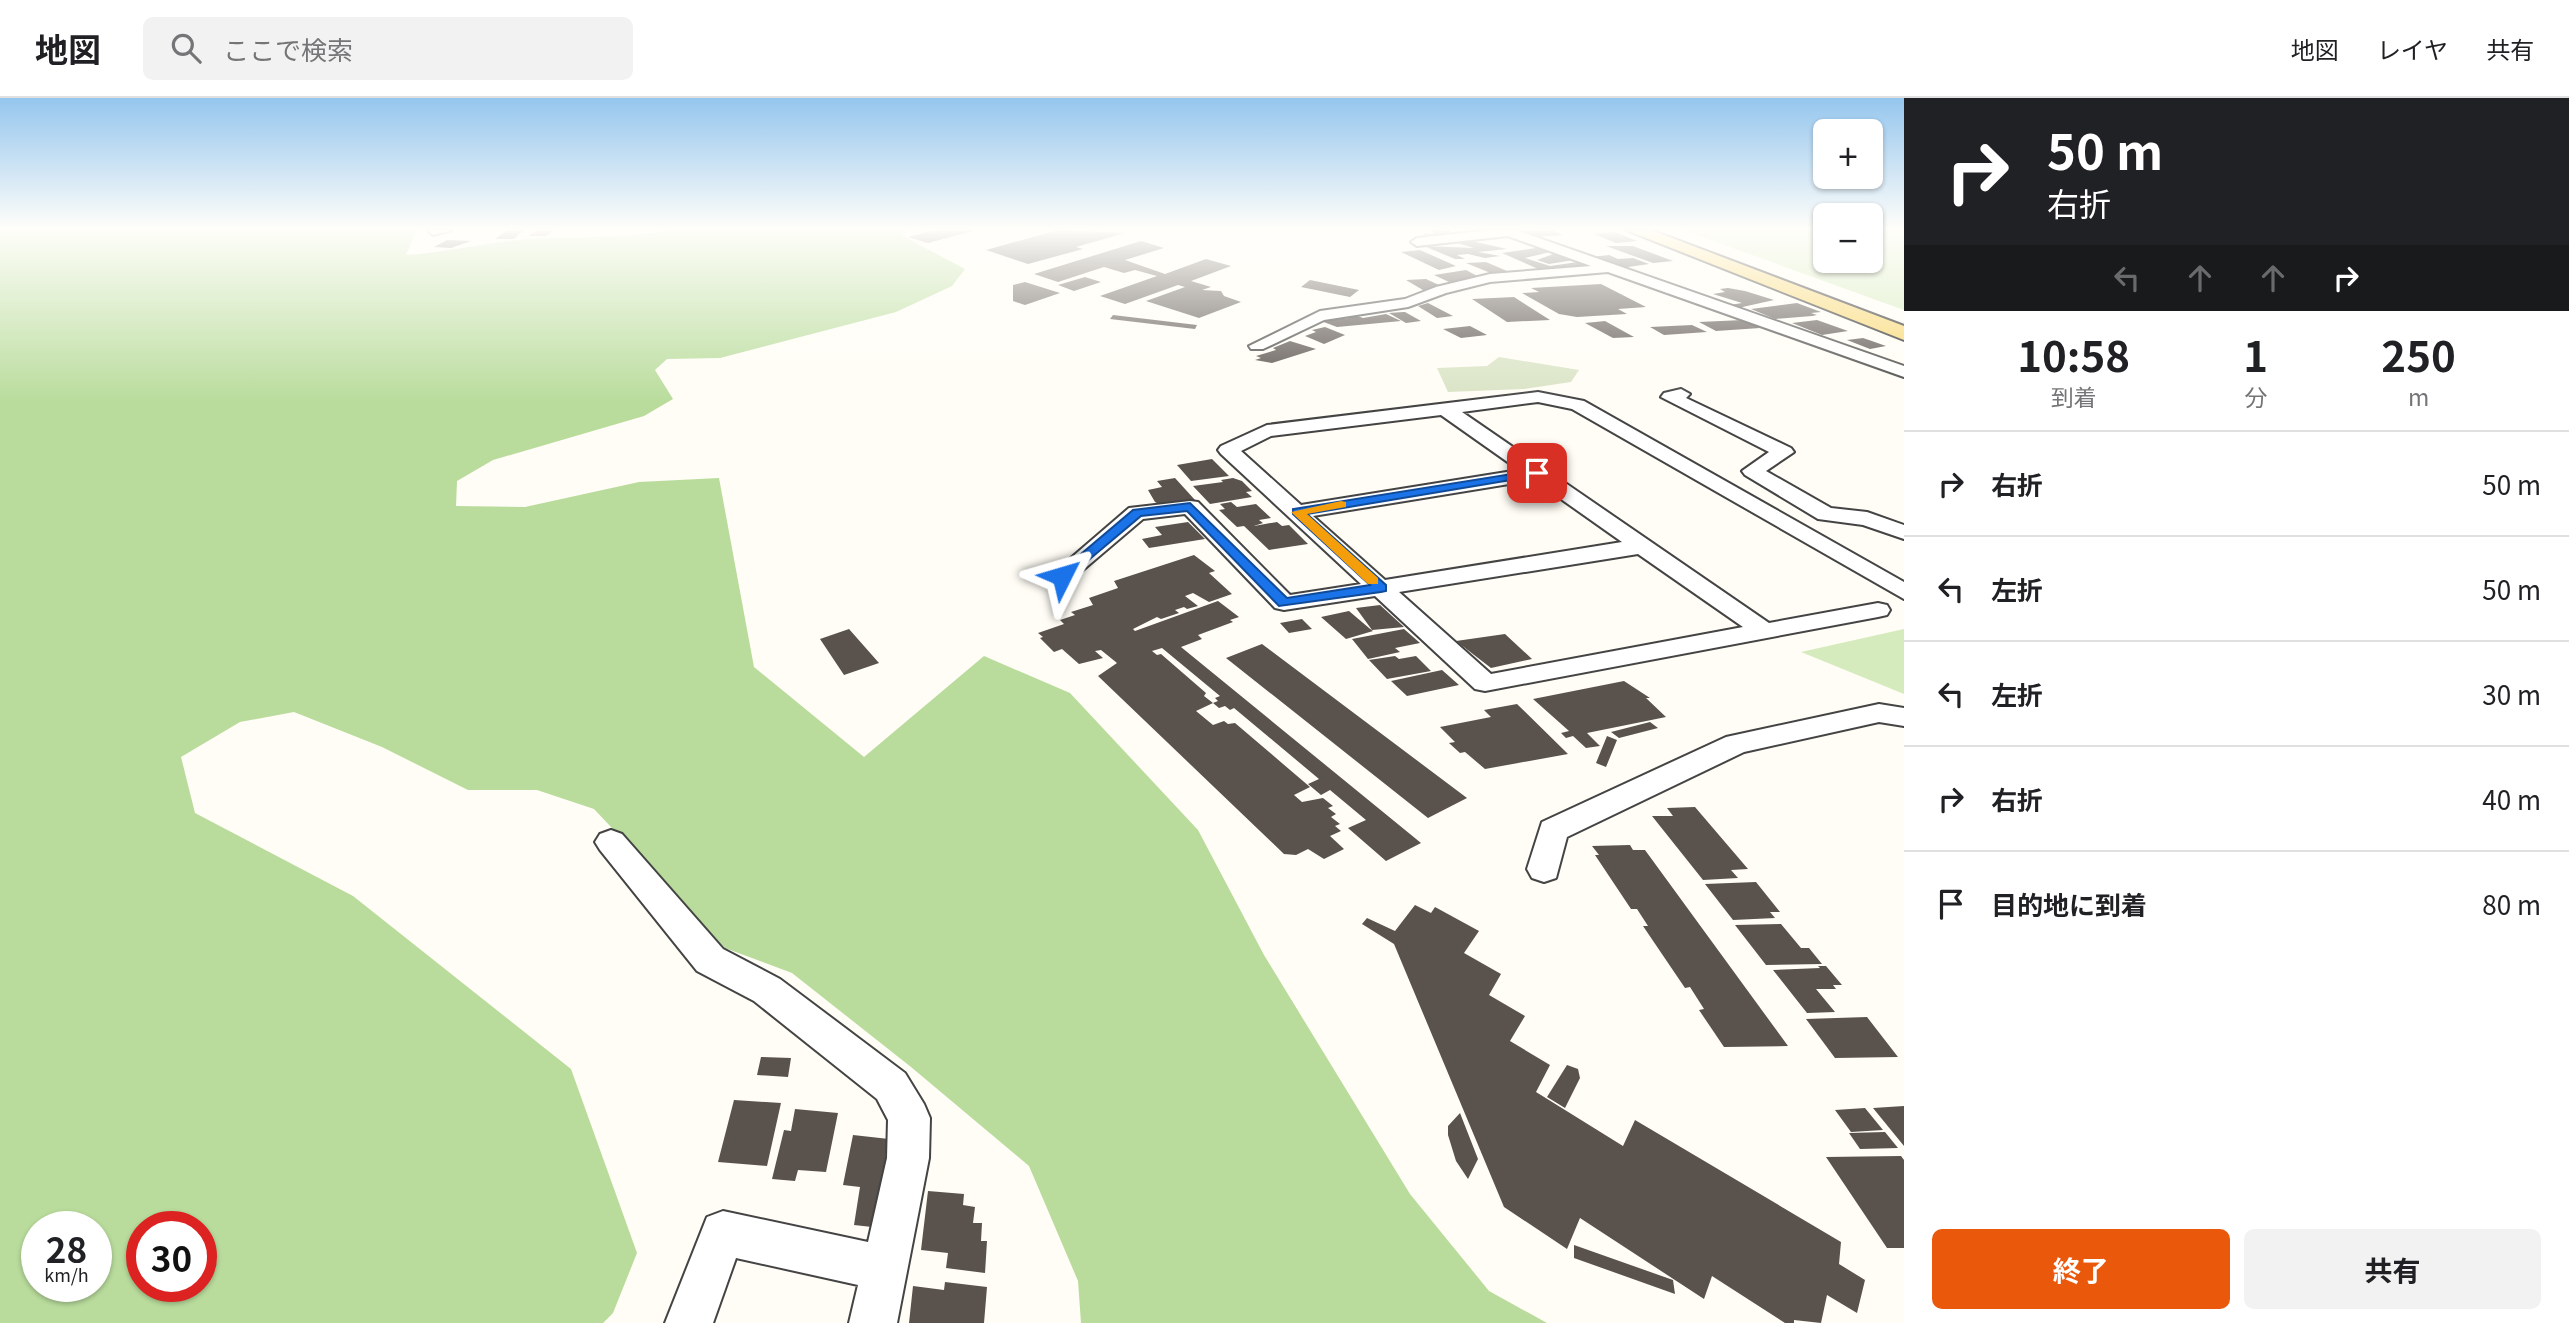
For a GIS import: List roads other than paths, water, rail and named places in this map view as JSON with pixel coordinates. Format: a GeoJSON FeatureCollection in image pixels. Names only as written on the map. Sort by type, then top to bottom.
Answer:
{"type":"FeatureCollection","features":[{"type":"Feature","properties":{"kind":"main road"},"geometry":{"type":"LineString","coordinates":[[1782,287],[1904,334]]}},
{"type":"Feature","properties":{"kind":"main road"},"geometry":{"type":"LineString","coordinates":[[1803,287],[1904,325]]}},
{"type":"Feature","properties":{"kind":"street"},"geometry":{"type":"LineString","coordinates":[[1257,346],[1320,316],[1408,303],[1453,287]]}},
{"type":"Feature","properties":{"kind":"street"},"geometry":{"type":"LineString","coordinates":[[1666,287],[1904,372]]}},
{"type":"Feature","properties":{"kind":"street"},"geometry":{"type":"LineString","coordinates":[[1681,394],[1670,397],[1784,452],[1752,471],[1826,514],[1867,519],[1904,532]]}},
{"type":"Feature","properties":{"kind":"street"},"geometry":{"type":"LineString","coordinates":[[1878,610],[1485,683],[1228,450],[1267,431],[1444,408],[1538,397],[1578,405],[1904,592]]}},
{"type":"Feature","properties":{"kind":"street"},"geometry":{"type":"LineString","coordinates":[[1444,408],[1763,630]]}},
{"type":"Feature","properties":{"kind":"street"},"geometry":{"type":"LineString","coordinates":[[1297,512],[1537,473]]}},
{"type":"Feature","properties":{"kind":"street"},"geometry":{"type":"LineString","coordinates":[[1791,494],[1904,512]]}},
{"type":"Feature","properties":{"kind":"street"},"geometry":{"type":"LineString","coordinates":[[1062,576],[1137,513],[1190,507],[1284,603],[1643,546]]}},
{"type":"Feature","properties":{"kind":"street"},"geometry":{"type":"LineString","coordinates":[[1544,869],[1553,830],[1736,744],[1879,713],[1904,717]]}},
{"type":"Feature","properties":{"kind":"street"},"geometry":{"type":"LineString","coordinates":[[611,842],[710,960],[767,990],[891,1086],[909,1118],[908,1158],[873,1323]]}},
{"type":"Feature","properties":{"kind":"street"},"geometry":{"type":"LineString","coordinates":[[689,1323],[723,1233],[883,1268]]}}]}
